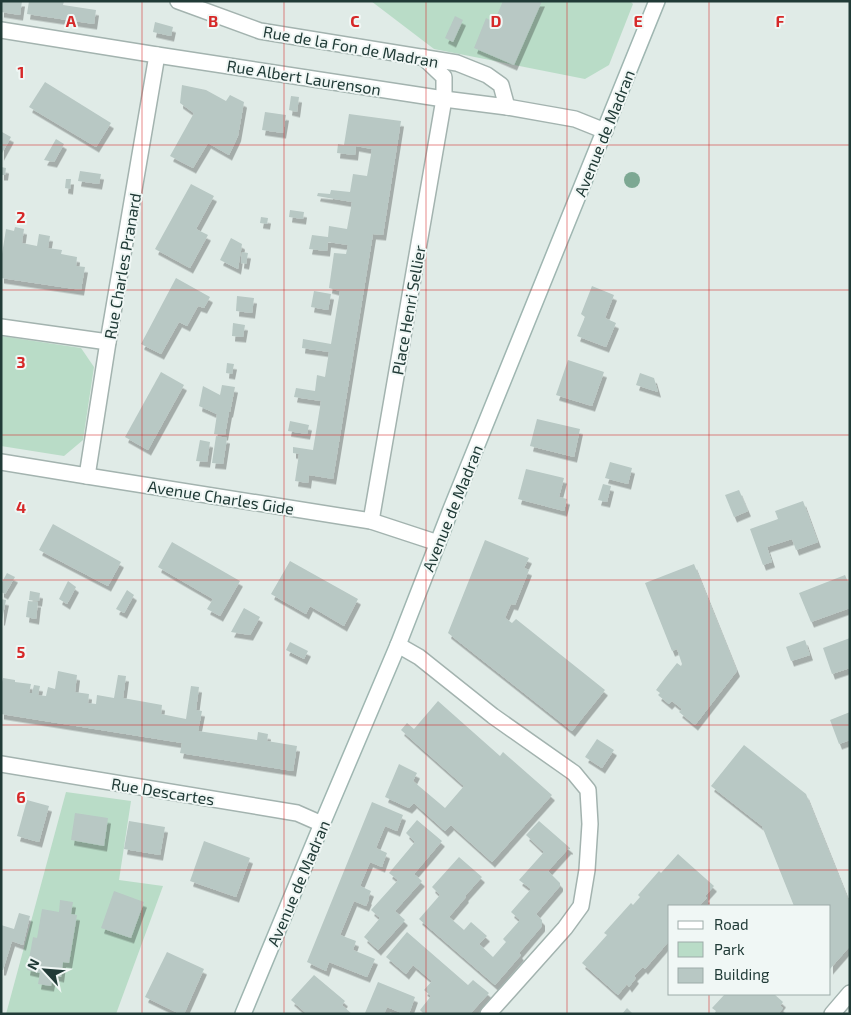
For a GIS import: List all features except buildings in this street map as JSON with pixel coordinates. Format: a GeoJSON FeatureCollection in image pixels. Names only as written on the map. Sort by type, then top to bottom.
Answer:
{"type":"FeatureCollection","features":[{"type":"Feature","properties":{"kind":"street","name":"Rue de la Fon de Madran"},"geometry":{"type":"LineString","coordinates":[[178,1],[260,31],[458,63],[487,75],[501,85],[507,107]]}},
{"type":"Feature","properties":{"kind":"street","name":"Avenue de Madran"},"geometry":{"type":"LineString","coordinates":[[244,1014],[398,645],[657,1]]}},
{"type":"Feature","properties":{"kind":"street","name":"Rue Albert Laurenson"},"geometry":{"type":"LineString","coordinates":[[1,30],[507,107],[575,119],[605,131]]}},
{"type":"Feature","properties":{"kind":"street","name":"Rue Charles Pranard"},"geometry":{"type":"LineString","coordinates":[[87,476],[157,55]]}},
{"type":"Feature","properties":{"kind":"street","name":"Place Henri Sellier"},"geometry":{"type":"LineString","coordinates":[[371,521],[444,98],[444,77],[423,57]]}},
{"type":"Feature","properties":{"kind":"street"},"geometry":{"type":"LineString","coordinates":[[1,327],[108,342]]}},
{"type":"Feature","properties":{"kind":"street","name":"Avenue Charles Gide"},"geometry":{"type":"LineString","coordinates":[[1,462],[371,521],[438,543]]}},
{"type":"Feature","properties":{"kind":"street"},"geometry":{"type":"LineString","coordinates":[[398,645],[419,657],[493,716],[574,773],[588,790],[590,824],[587,870],[581,906],[565,928],[488,1014]]}},
{"type":"Feature","properties":{"kind":"street","name":"Rue Descartes"},"geometry":{"type":"LineString","coordinates":[[1,764],[297,813],[322,824]]}},
{"type":"Feature","properties":{"kind":"street"},"geometry":{"type":"LineString","coordinates":[[832,1014],[850,994]]}},
{"type":"Feature","properties":{"kind":"green space"},"geometry":{"type":"Polygon","coordinates":[[[371,1],[630,1],[633,4],[609,65],[585,79],[434,49],[371,1]]]}},
{"type":"Feature","properties":{"kind":"green space"},"geometry":{"type":"Polygon","coordinates":[[[1,336],[81,348],[94,367],[83,440],[64,456],[1,446],[1,336]]]}},
{"type":"Feature","properties":{"kind":"green space"},"geometry":{"type":"Polygon","coordinates":[[[66,792],[131,801],[119,880],[163,886],[116,1014],[6,1014],[66,792]]]}}]}
